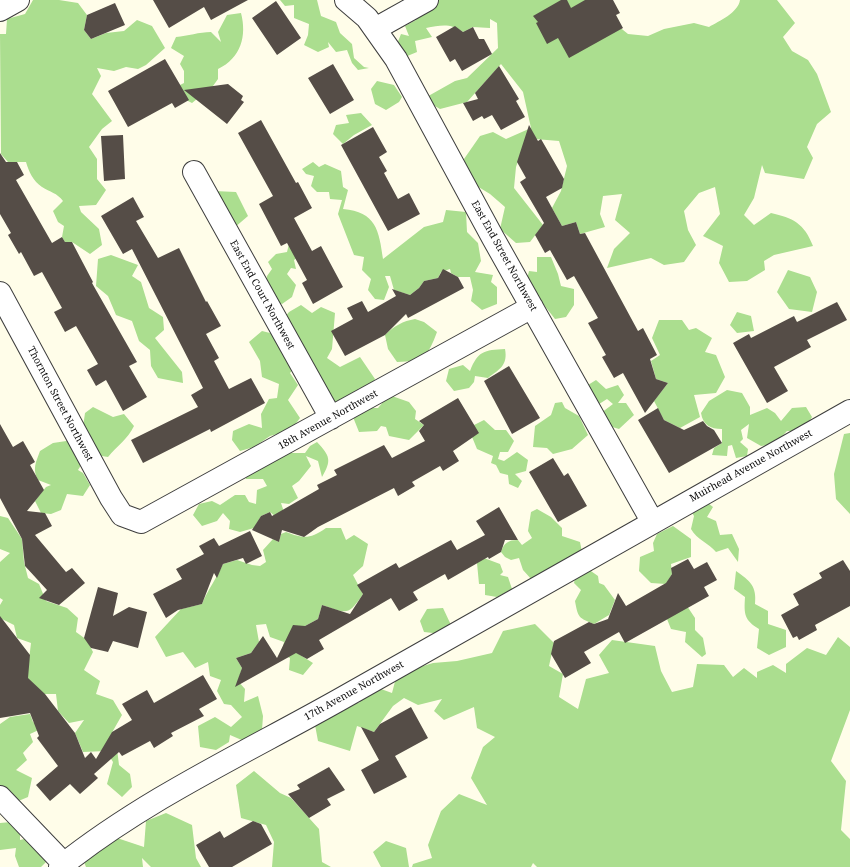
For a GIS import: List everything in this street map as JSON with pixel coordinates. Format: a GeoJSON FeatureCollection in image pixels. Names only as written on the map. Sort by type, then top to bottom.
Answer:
{"type":"FeatureCollection","features":[{"type":"Feature","properties":{"kind":"street"},"geometry":{"type":"LineString","coordinates":[[0,10],[18,0]]}},
{"type":"Feature","properties":{"kind":"street","name":"East End Street Northwest"},"geometry":{"type":"LineString","coordinates":[[346,0],[367,18],[396,59],[532,307],[652,521]]}},
{"type":"Feature","properties":{"kind":"street"},"geometry":{"type":"LineString","coordinates":[[375,29],[427,0]]}},
{"type":"Feature","properties":{"kind":"street","name":"East End Court Northwest"},"geometry":{"type":"LineString","coordinates":[[194,172],[331,418]]}},
{"type":"Feature","properties":{"kind":"street","name":"Thornton Street Northwest"},"geometry":{"type":"LineString","coordinates":[[0,293],[111,498],[122,515]]}},
{"type":"Feature","properties":{"kind":"street","name":"18th Avenue Northwest"},"geometry":{"type":"LineString","coordinates":[[122,515],[141,522],[532,307]]}},
{"type":"Feature","properties":{"kind":"street","name":"Muirhead Avenue Northwest"},"geometry":{"type":"LineString","coordinates":[[652,521],[850,411]]}},
{"type":"Feature","properties":{"kind":"street","name":"17th Avenue Northwest"},"geometry":{"type":"LineString","coordinates":[[64,866],[132,816],[193,779],[330,705],[652,521]]}},
{"type":"Feature","properties":{"kind":"street"},"geometry":{"type":"LineString","coordinates":[[0,797],[64,866]]}},
{"type":"Feature","properties":{"kind":"green space"},"geometry":{"type":"Polygon","coordinates":[[[33,0],[59,0],[78,3],[87,15],[84,30],[91,39],[106,33],[124,31],[137,20],[152,26],[165,48],[146,65],[138,69],[126,67],[114,71],[97,68],[101,76],[92,94],[112,121],[102,129],[89,147],[97,159],[97,179],[106,190],[96,205],[79,206],[81,212],[99,229],[102,245],[90,254],[72,242],[65,242],[62,237],[64,226],[58,222],[53,211],[63,201],[61,198],[36,182],[30,173],[26,162],[8,162],[1,154],[0,34],[6,34],[7,19],[25,14],[33,0]]]}},
{"type":"Feature","properties":{"kind":"green space"},"geometry":{"type":"Polygon","coordinates":[[[280,0],[317,0],[321,16],[336,22],[340,33],[352,44],[354,58],[364,67],[369,68],[358,70],[352,63],[347,50],[336,52],[328,42],[329,47],[318,52],[304,45],[308,35],[309,24],[294,18],[294,5],[285,6],[280,0]]]}},
{"type":"Feature","properties":{"kind":"green space"},"geometry":{"type":"Polygon","coordinates":[[[437,0],[605,0],[612,21],[628,34],[648,36],[664,29],[694,23],[709,27],[732,13],[739,5],[740,0],[777,0],[795,23],[783,37],[792,51],[808,60],[817,74],[831,112],[817,124],[807,147],[813,158],[804,179],[765,173],[762,165],[754,198],[744,215],[754,225],[771,213],[786,217],[802,227],[810,238],[813,246],[774,255],[764,261],[765,270],[747,281],[729,282],[719,263],[723,246],[703,236],[720,214],[715,187],[699,193],[684,211],[688,230],[696,245],[684,262],[664,265],[651,258],[607,268],[614,249],[630,233],[615,220],[622,194],[603,196],[600,214],[605,227],[580,234],[576,222],[562,226],[552,208],[561,191],[567,166],[559,141],[535,139],[522,149],[516,167],[514,188],[543,225],[530,242],[516,243],[500,229],[505,207],[490,194],[467,180],[464,159],[480,136],[493,132],[506,139],[531,128],[523,92],[501,64],[467,102],[440,109],[423,99],[455,81],[467,78],[498,48],[497,23],[490,19],[490,28],[473,27],[463,32],[450,26],[426,28],[432,37],[415,41],[417,52],[405,57],[395,49],[401,34],[409,36],[405,26],[416,20],[420,7],[437,0]]]}},
{"type":"Feature","properties":{"kind":"green space"},"geometry":{"type":"Polygon","coordinates":[[[241,13],[243,30],[237,53],[232,59],[218,69],[218,79],[213,86],[192,103],[182,98],[180,85],[184,83],[184,71],[180,64],[184,56],[171,48],[176,37],[211,32],[221,42],[218,32],[227,15],[241,13]]]}},
{"type":"Feature","properties":{"kind":"green space"},"geometry":{"type":"Polygon","coordinates":[[[377,81],[394,85],[402,97],[399,102],[386,110],[375,104],[371,89],[377,81]]]}},
{"type":"Feature","properties":{"kind":"green space"},"geometry":{"type":"Polygon","coordinates":[[[361,113],[372,125],[354,135],[343,144],[333,134],[336,125],[349,123],[346,115],[361,113]]]}},
{"type":"Feature","properties":{"kind":"green space"},"geometry":{"type":"Polygon","coordinates":[[[313,162],[319,167],[325,164],[341,171],[343,187],[348,190],[343,209],[363,214],[374,224],[380,239],[383,259],[424,227],[443,222],[446,210],[466,212],[467,232],[478,243],[481,261],[475,272],[493,275],[491,282],[497,287],[497,304],[482,310],[471,301],[473,290],[470,277],[458,277],[451,273],[450,269],[441,272],[438,278],[424,281],[419,288],[410,295],[394,290],[390,276],[385,276],[389,287],[384,300],[375,299],[368,290],[371,279],[362,270],[364,257],[354,255],[338,214],[342,200],[330,199],[329,192],[317,192],[311,186],[314,176],[306,174],[302,169],[313,162]]]}},
{"type":"Feature","properties":{"kind":"green space"},"geometry":{"type":"Polygon","coordinates":[[[214,191],[236,192],[248,216],[234,228],[215,231],[204,212],[214,191]]]}},
{"type":"Feature","properties":{"kind":"green space"},"geometry":{"type":"Polygon","coordinates":[[[289,244],[303,253],[294,260],[296,269],[291,268],[287,274],[296,285],[292,297],[282,304],[269,299],[264,290],[267,276],[272,269],[268,262],[276,254],[287,252],[289,244]]]}},
{"type":"Feature","properties":{"kind":"green space"},"geometry":{"type":"Polygon","coordinates":[[[111,255],[138,265],[132,276],[141,282],[149,308],[163,317],[164,330],[155,338],[182,372],[183,383],[158,378],[151,366],[150,350],[139,341],[132,321],[116,315],[108,296],[96,286],[98,259],[111,255]]]}},
{"type":"Feature","properties":{"kind":"green space"},"geometry":{"type":"Polygon","coordinates":[[[537,257],[551,257],[561,286],[574,289],[574,305],[566,317],[555,319],[544,305],[532,298],[526,283],[529,271],[537,272],[537,257]]]}},
{"type":"Feature","properties":{"kind":"green space"},"geometry":{"type":"Polygon","coordinates":[[[788,270],[810,277],[817,292],[812,312],[789,309],[777,292],[788,270]]]}},
{"type":"Feature","properties":{"kind":"green space"},"geometry":{"type":"Polygon","coordinates":[[[301,305],[312,313],[321,307],[335,313],[332,349],[327,358],[340,367],[360,357],[375,379],[369,390],[359,388],[355,400],[334,409],[296,366],[290,373],[298,385],[288,400],[300,418],[291,430],[270,436],[254,447],[240,451],[232,440],[233,431],[249,424],[262,428],[261,414],[269,399],[277,398],[279,384],[262,377],[260,361],[249,342],[262,331],[282,336],[280,323],[289,312],[301,305]]]}},
{"type":"Feature","properties":{"kind":"green space"},"geometry":{"type":"Polygon","coordinates":[[[737,312],[751,316],[754,331],[737,333],[730,325],[737,312]]]}},
{"type":"Feature","properties":{"kind":"green space"},"geometry":{"type":"Polygon","coordinates":[[[415,319],[424,322],[437,332],[434,340],[428,352],[424,356],[413,360],[397,362],[388,349],[385,335],[399,324],[415,319]]]}},
{"type":"Feature","properties":{"kind":"green space"},"geometry":{"type":"Polygon","coordinates":[[[659,320],[682,320],[689,330],[696,328],[712,338],[705,352],[716,355],[725,377],[716,393],[694,395],[700,417],[680,428],[664,420],[654,401],[668,383],[656,379],[651,361],[660,355],[652,338],[659,320]]]}},
{"type":"Feature","properties":{"kind":"green space"},"geometry":{"type":"Polygon","coordinates":[[[505,349],[506,354],[504,363],[488,378],[475,376],[474,382],[469,388],[454,391],[446,381],[449,369],[463,365],[470,371],[476,359],[483,353],[492,350],[505,349]]]}},
{"type":"Feature","properties":{"kind":"green space"},"geometry":{"type":"Polygon","coordinates":[[[596,380],[606,389],[618,385],[624,395],[618,403],[626,403],[634,415],[619,429],[606,425],[601,413],[613,404],[607,399],[596,406],[588,400],[588,385],[596,380]]]}},
{"type":"Feature","properties":{"kind":"green space"},"geometry":{"type":"Polygon","coordinates":[[[727,390],[742,393],[750,407],[750,415],[767,408],[775,413],[781,421],[792,408],[806,407],[812,417],[804,431],[787,431],[775,444],[761,446],[747,438],[749,424],[741,430],[743,439],[740,442],[748,449],[747,456],[736,458],[732,445],[728,446],[727,456],[712,455],[714,448],[722,443],[722,429],[708,426],[703,421],[701,413],[709,401],[727,390]]]}},
{"type":"Feature","properties":{"kind":"green space"},"geometry":{"type":"Polygon","coordinates":[[[389,395],[409,402],[416,411],[415,419],[424,425],[409,440],[389,436],[386,427],[381,426],[377,431],[359,432],[353,417],[362,408],[378,408],[389,395]]]}},
{"type":"Feature","properties":{"kind":"green space"},"geometry":{"type":"Polygon","coordinates":[[[562,402],[565,408],[579,416],[588,435],[572,449],[553,454],[547,448],[533,447],[535,426],[551,415],[555,403],[562,402]]]}},
{"type":"Feature","properties":{"kind":"green space"},"geometry":{"type":"Polygon","coordinates":[[[93,407],[113,417],[124,414],[134,426],[132,431],[108,457],[93,456],[81,465],[78,470],[83,473],[90,485],[83,496],[67,494],[61,510],[51,514],[41,513],[35,501],[46,487],[51,485],[38,480],[36,476],[35,466],[40,451],[53,443],[73,440],[83,427],[85,413],[93,407]]]}},
{"type":"Feature","properties":{"kind":"green space"},"geometry":{"type":"Polygon","coordinates":[[[484,420],[495,430],[506,430],[514,441],[508,452],[500,452],[498,459],[504,461],[517,452],[528,460],[526,471],[515,474],[522,481],[518,488],[509,484],[508,475],[500,473],[496,465],[491,463],[493,456],[477,449],[470,432],[474,425],[484,420]]]}},
{"type":"Feature","properties":{"kind":"green space"},"geometry":{"type":"Polygon","coordinates":[[[850,433],[850,514],[836,499],[834,474],[844,434],[850,433]]]}},
{"type":"Feature","properties":{"kind":"green space"},"geometry":{"type":"Polygon","coordinates":[[[317,442],[325,451],[328,458],[327,466],[322,477],[318,461],[306,456],[311,466],[299,481],[292,486],[298,498],[289,504],[281,503],[284,512],[276,517],[270,512],[261,516],[254,528],[240,532],[229,529],[230,521],[223,513],[217,521],[202,526],[193,515],[199,504],[212,501],[220,505],[235,495],[245,495],[249,502],[256,504],[257,490],[267,486],[263,479],[246,479],[243,471],[289,453],[305,453],[310,446],[317,442]]]}},
{"type":"Feature","properties":{"kind":"green space"},"geometry":{"type":"Polygon","coordinates":[[[703,499],[713,507],[707,517],[716,521],[720,535],[732,534],[739,549],[738,562],[728,548],[716,552],[696,536],[691,529],[694,516],[689,507],[703,499]]]}},
{"type":"Feature","properties":{"kind":"green space"},"geometry":{"type":"Polygon","coordinates":[[[537,509],[551,517],[562,528],[562,536],[580,542],[582,552],[532,580],[523,570],[519,558],[511,560],[505,557],[501,552],[505,544],[509,541],[518,540],[522,545],[532,538],[528,531],[531,512],[537,509]]]}},
{"type":"Feature","properties":{"kind":"green space"},"geometry":{"type":"Polygon","coordinates":[[[0,516],[8,518],[22,539],[24,562],[28,578],[39,584],[46,601],[67,608],[78,618],[76,632],[87,640],[93,652],[84,670],[100,681],[96,694],[113,700],[122,715],[110,736],[117,749],[119,765],[130,774],[132,787],[122,797],[107,784],[113,762],[106,751],[83,752],[75,733],[84,720],[69,723],[58,711],[56,694],[44,694],[23,682],[28,668],[31,643],[17,638],[14,625],[0,618],[0,605],[3,600],[0,598],[0,562],[10,553],[0,549],[0,516]]]}},
{"type":"Feature","properties":{"kind":"green space"},"geometry":{"type":"Polygon","coordinates":[[[673,526],[691,539],[691,557],[671,564],[672,574],[666,584],[651,583],[639,571],[640,557],[654,551],[653,543],[657,534],[673,526]]]}},
{"type":"Feature","properties":{"kind":"green space"},"geometry":{"type":"Polygon","coordinates":[[[326,528],[341,528],[346,540],[354,535],[368,544],[363,566],[353,575],[363,594],[354,607],[350,610],[336,610],[322,605],[318,619],[305,626],[297,653],[313,663],[303,675],[289,670],[290,658],[281,654],[284,642],[270,637],[266,624],[256,625],[259,642],[251,653],[236,658],[242,668],[238,681],[245,689],[244,702],[258,696],[263,716],[262,730],[244,741],[230,735],[229,742],[216,750],[200,747],[198,726],[215,717],[231,727],[242,717],[231,705],[224,704],[217,691],[221,680],[210,676],[208,662],[195,668],[183,652],[166,657],[155,637],[181,609],[202,604],[223,564],[237,560],[260,566],[266,562],[263,550],[273,539],[279,542],[281,534],[286,532],[307,537],[326,528]]]}},
{"type":"Feature","properties":{"kind":"green space"},"geometry":{"type":"Polygon","coordinates":[[[484,558],[500,564],[503,572],[500,575],[508,577],[512,589],[497,597],[485,595],[485,584],[479,584],[477,563],[484,558]]]}},
{"type":"Feature","properties":{"kind":"green space"},"geometry":{"type":"Polygon","coordinates":[[[588,569],[598,576],[599,583],[604,585],[615,600],[609,615],[594,624],[580,617],[575,601],[581,590],[574,583],[576,574],[588,569]]]}},
{"type":"Feature","properties":{"kind":"green space"},"geometry":{"type":"Polygon","coordinates":[[[736,571],[752,584],[755,593],[755,604],[768,611],[768,624],[786,630],[786,647],[769,655],[757,648],[759,629],[750,623],[746,616],[745,597],[734,589],[736,571]]]}},
{"type":"Feature","properties":{"kind":"green space"},"geometry":{"type":"Polygon","coordinates":[[[685,603],[695,618],[695,630],[703,638],[706,654],[702,657],[685,642],[686,632],[671,629],[667,619],[685,603]]]}},
{"type":"Feature","properties":{"kind":"green space"},"geometry":{"type":"Polygon","coordinates":[[[443,608],[451,625],[442,634],[424,632],[420,621],[427,609],[443,608]]]}},
{"type":"Feature","properties":{"kind":"green space"},"geometry":{"type":"Polygon","coordinates":[[[535,624],[554,643],[549,666],[563,674],[559,697],[578,709],[586,679],[609,673],[599,655],[612,640],[655,646],[661,671],[672,692],[693,687],[697,664],[724,665],[733,677],[744,668],[757,678],[757,672],[773,665],[786,673],[786,664],[807,648],[826,655],[838,637],[850,647],[850,710],[831,761],[846,781],[841,830],[850,839],[850,867],[537,867],[533,863],[531,867],[412,867],[413,864],[432,858],[428,845],[441,811],[459,794],[487,805],[471,778],[483,747],[495,737],[477,728],[474,707],[444,720],[434,711],[442,699],[418,705],[404,698],[393,706],[374,732],[357,726],[350,751],[318,741],[315,725],[341,702],[359,703],[370,685],[392,693],[397,674],[433,663],[457,661],[492,653],[503,631],[535,624]]]}},
{"type":"Feature","properties":{"kind":"green space"},"geometry":{"type":"Polygon","coordinates":[[[30,714],[33,722],[43,728],[30,734],[33,742],[23,753],[27,760],[16,770],[32,778],[28,797],[16,802],[0,800],[0,724],[10,717],[30,714]]]}},
{"type":"Feature","properties":{"kind":"green space"},"geometry":{"type":"Polygon","coordinates":[[[254,771],[280,793],[291,798],[319,829],[322,862],[331,867],[272,867],[274,842],[266,825],[241,818],[236,785],[254,771]]]}},
{"type":"Feature","properties":{"kind":"green space"},"geometry":{"type":"Polygon","coordinates":[[[166,813],[192,825],[196,858],[201,867],[151,867],[142,858],[143,867],[86,867],[84,862],[111,836],[144,847],[146,821],[166,813]]]}},
{"type":"Feature","properties":{"kind":"green space"},"geometry":{"type":"Polygon","coordinates":[[[11,822],[20,832],[20,840],[33,837],[46,850],[46,862],[41,867],[19,867],[15,856],[16,848],[0,850],[0,823],[11,822]]]}},
{"type":"Feature","properties":{"kind":"green space"},"geometry":{"type":"Polygon","coordinates":[[[386,841],[406,848],[409,867],[381,867],[373,852],[386,841]]]}},
{"type":"Feature","properties":{"kind":"building"},"geometry":{"type":"Polygon","coordinates":[[[153,0],[248,0],[211,20],[204,7],[169,28],[153,0]]]}},
{"type":"Feature","properties":{"kind":"building"},"geometry":{"type":"Polygon","coordinates":[[[561,0],[567,0],[571,8],[585,0],[613,0],[620,13],[616,15],[623,28],[569,58],[558,38],[547,44],[536,23],[538,22],[533,16],[561,0]]]}},
{"type":"Feature","properties":{"kind":"building"},"geometry":{"type":"Polygon","coordinates":[[[276,1],[301,38],[277,55],[252,18],[276,1]]]}},
{"type":"Feature","properties":{"kind":"building"},"geometry":{"type":"Polygon","coordinates":[[[115,3],[125,25],[91,39],[84,30],[87,15],[115,3]]]}},
{"type":"Feature","properties":{"kind":"building"},"geometry":{"type":"Polygon","coordinates":[[[455,26],[463,32],[473,27],[479,39],[484,39],[492,54],[462,71],[455,59],[450,62],[436,37],[455,26]]]}},
{"type":"Feature","properties":{"kind":"building"},"geometry":{"type":"Polygon","coordinates":[[[165,59],[189,100],[175,108],[172,103],[128,127],[108,91],[165,59]]]}},
{"type":"Feature","properties":{"kind":"building"},"geometry":{"type":"Polygon","coordinates":[[[333,64],[354,100],[330,114],[308,78],[333,64]]]}},
{"type":"Feature","properties":{"kind":"building"},"geometry":{"type":"Polygon","coordinates":[[[499,66],[519,99],[516,101],[525,117],[501,130],[492,115],[484,119],[482,116],[473,121],[463,103],[478,99],[475,93],[499,66]]]}},
{"type":"Feature","properties":{"kind":"building"},"geometry":{"type":"Polygon","coordinates":[[[228,84],[243,96],[241,100],[244,102],[227,124],[184,90],[228,84]]]}},
{"type":"Feature","properties":{"kind":"building"},"geometry":{"type":"Polygon","coordinates":[[[261,120],[296,183],[298,182],[312,208],[294,218],[312,251],[321,246],[343,287],[313,304],[302,283],[307,280],[287,243],[281,246],[259,204],[273,196],[238,133],[261,120]]]}},
{"type":"Feature","properties":{"kind":"building"},"geometry":{"type":"Polygon","coordinates":[[[529,125],[538,141],[541,139],[564,179],[562,188],[546,197],[562,226],[576,222],[580,234],[585,233],[638,331],[643,328],[657,355],[650,359],[656,379],[668,383],[645,413],[623,373],[614,378],[602,357],[606,355],[588,323],[598,318],[574,276],[567,280],[550,250],[545,253],[535,235],[544,223],[520,182],[526,178],[517,162],[529,125]]]}},
{"type":"Feature","properties":{"kind":"building"},"geometry":{"type":"Polygon","coordinates":[[[373,127],[387,152],[379,157],[387,171],[384,173],[398,199],[409,193],[420,214],[388,231],[341,145],[373,127]]]}},
{"type":"Feature","properties":{"kind":"building"},"geometry":{"type":"Polygon","coordinates":[[[123,135],[125,179],[104,181],[101,136],[123,135]]]}},
{"type":"Feature","properties":{"kind":"building"},"geometry":{"type":"Polygon","coordinates":[[[0,153],[6,162],[17,162],[24,175],[16,180],[52,243],[62,237],[65,242],[72,242],[93,282],[92,283],[137,362],[129,366],[147,397],[123,411],[106,380],[96,386],[87,370],[98,364],[76,326],[65,332],[54,312],[62,308],[42,272],[34,276],[21,252],[19,254],[8,235],[11,233],[0,214],[0,153]]]}},
{"type":"Feature","properties":{"kind":"building"},"geometry":{"type":"Polygon","coordinates":[[[133,197],[144,217],[136,221],[158,258],[179,248],[206,302],[207,301],[221,326],[206,334],[219,358],[214,361],[229,389],[251,378],[265,403],[211,432],[210,429],[143,463],[131,440],[198,407],[191,395],[203,388],[132,249],[123,254],[101,216],[133,197]]]}},
{"type":"Feature","properties":{"kind":"building"},"geometry":{"type":"Polygon","coordinates":[[[443,269],[458,277],[464,288],[408,318],[406,314],[385,335],[345,356],[331,331],[353,319],[347,308],[362,301],[368,312],[396,296],[392,289],[410,295],[419,288],[424,281],[438,278],[443,269]]]}},
{"type":"Feature","properties":{"kind":"building"},"geometry":{"type":"Polygon","coordinates":[[[837,302],[847,320],[807,340],[811,347],[774,367],[788,391],[767,403],[733,343],[749,334],[751,338],[794,316],[797,322],[837,302]]]}},
{"type":"Feature","properties":{"kind":"building"},"geometry":{"type":"Polygon","coordinates":[[[509,366],[540,418],[512,434],[484,381],[509,366]]]}},
{"type":"Feature","properties":{"kind":"building"},"geometry":{"type":"Polygon","coordinates":[[[458,398],[479,433],[453,451],[459,461],[443,471],[440,466],[412,482],[415,486],[398,496],[394,488],[318,527],[304,537],[282,530],[279,542],[252,530],[261,516],[270,512],[272,516],[319,489],[317,485],[337,475],[334,470],[384,445],[392,458],[425,441],[419,431],[424,425],[419,421],[458,398]]]}},
{"type":"Feature","properties":{"kind":"building"},"geometry":{"type":"Polygon","coordinates":[[[658,408],[664,420],[684,430],[703,421],[707,426],[714,430],[722,443],[669,473],[638,420],[658,408]]]}},
{"type":"Feature","properties":{"kind":"building"},"geometry":{"type":"Polygon","coordinates":[[[0,424],[13,447],[23,441],[35,462],[30,465],[44,490],[27,511],[45,513],[52,526],[35,535],[66,572],[72,568],[85,583],[59,605],[39,598],[47,590],[25,566],[22,539],[0,498],[0,424]]]}},
{"type":"Feature","properties":{"kind":"building"},"geometry":{"type":"Polygon","coordinates":[[[553,458],[564,476],[568,473],[587,506],[558,522],[529,472],[553,458]]]}},
{"type":"Feature","properties":{"kind":"building"},"geometry":{"type":"Polygon","coordinates":[[[499,507],[518,540],[505,540],[501,552],[489,559],[488,557],[448,580],[445,574],[413,592],[418,600],[399,611],[391,598],[319,640],[324,649],[307,659],[296,653],[235,687],[242,668],[236,658],[251,653],[263,636],[277,658],[293,625],[305,626],[318,619],[322,605],[350,614],[363,594],[357,585],[396,563],[399,568],[451,540],[457,550],[485,535],[476,521],[499,507]]]}},
{"type":"Feature","properties":{"kind":"building"},"geometry":{"type":"Polygon","coordinates":[[[250,531],[262,556],[246,564],[243,558],[223,564],[217,578],[214,573],[202,604],[178,610],[166,618],[153,594],[182,579],[176,569],[204,554],[199,546],[214,538],[219,546],[250,531]]]}},
{"type":"Feature","properties":{"kind":"building"},"geometry":{"type":"Polygon","coordinates":[[[688,559],[694,569],[707,562],[717,580],[704,587],[709,596],[625,643],[619,632],[584,652],[591,663],[565,678],[551,654],[554,641],[589,622],[594,624],[608,619],[618,593],[626,606],[666,583],[672,574],[671,568],[688,559]]]}},
{"type":"Feature","properties":{"kind":"building"},"geometry":{"type":"Polygon","coordinates":[[[843,560],[850,571],[850,606],[815,625],[817,630],[799,640],[797,636],[793,638],[781,615],[799,605],[793,594],[822,578],[819,573],[843,560]]]}},
{"type":"Feature","properties":{"kind":"building"},"geometry":{"type":"Polygon","coordinates":[[[98,587],[118,593],[113,616],[129,607],[147,612],[138,648],[113,641],[108,652],[91,648],[84,638],[98,587]]]}},
{"type":"Feature","properties":{"kind":"building"},"geometry":{"type":"Polygon","coordinates":[[[0,616],[30,655],[28,678],[45,694],[75,733],[85,758],[91,752],[96,759],[112,732],[132,720],[122,704],[147,690],[154,703],[203,675],[217,699],[199,709],[204,716],[171,733],[173,736],[154,748],[150,741],[122,756],[119,752],[94,774],[98,778],[80,794],[70,784],[50,801],[36,785],[58,766],[37,738],[39,736],[30,713],[0,718],[0,616]]]}},
{"type":"Feature","properties":{"kind":"building"},"geometry":{"type":"Polygon","coordinates":[[[411,707],[428,738],[395,756],[407,777],[374,794],[361,770],[379,760],[361,727],[374,732],[380,724],[411,707]]]}},
{"type":"Feature","properties":{"kind":"building"},"geometry":{"type":"Polygon","coordinates":[[[329,767],[345,790],[327,799],[331,805],[309,818],[288,794],[300,789],[297,785],[329,767]]]}},
{"type":"Feature","properties":{"kind":"building"},"geometry":{"type":"Polygon","coordinates":[[[253,821],[261,824],[272,844],[232,867],[209,867],[196,845],[220,831],[224,838],[253,821]]]}}]}
